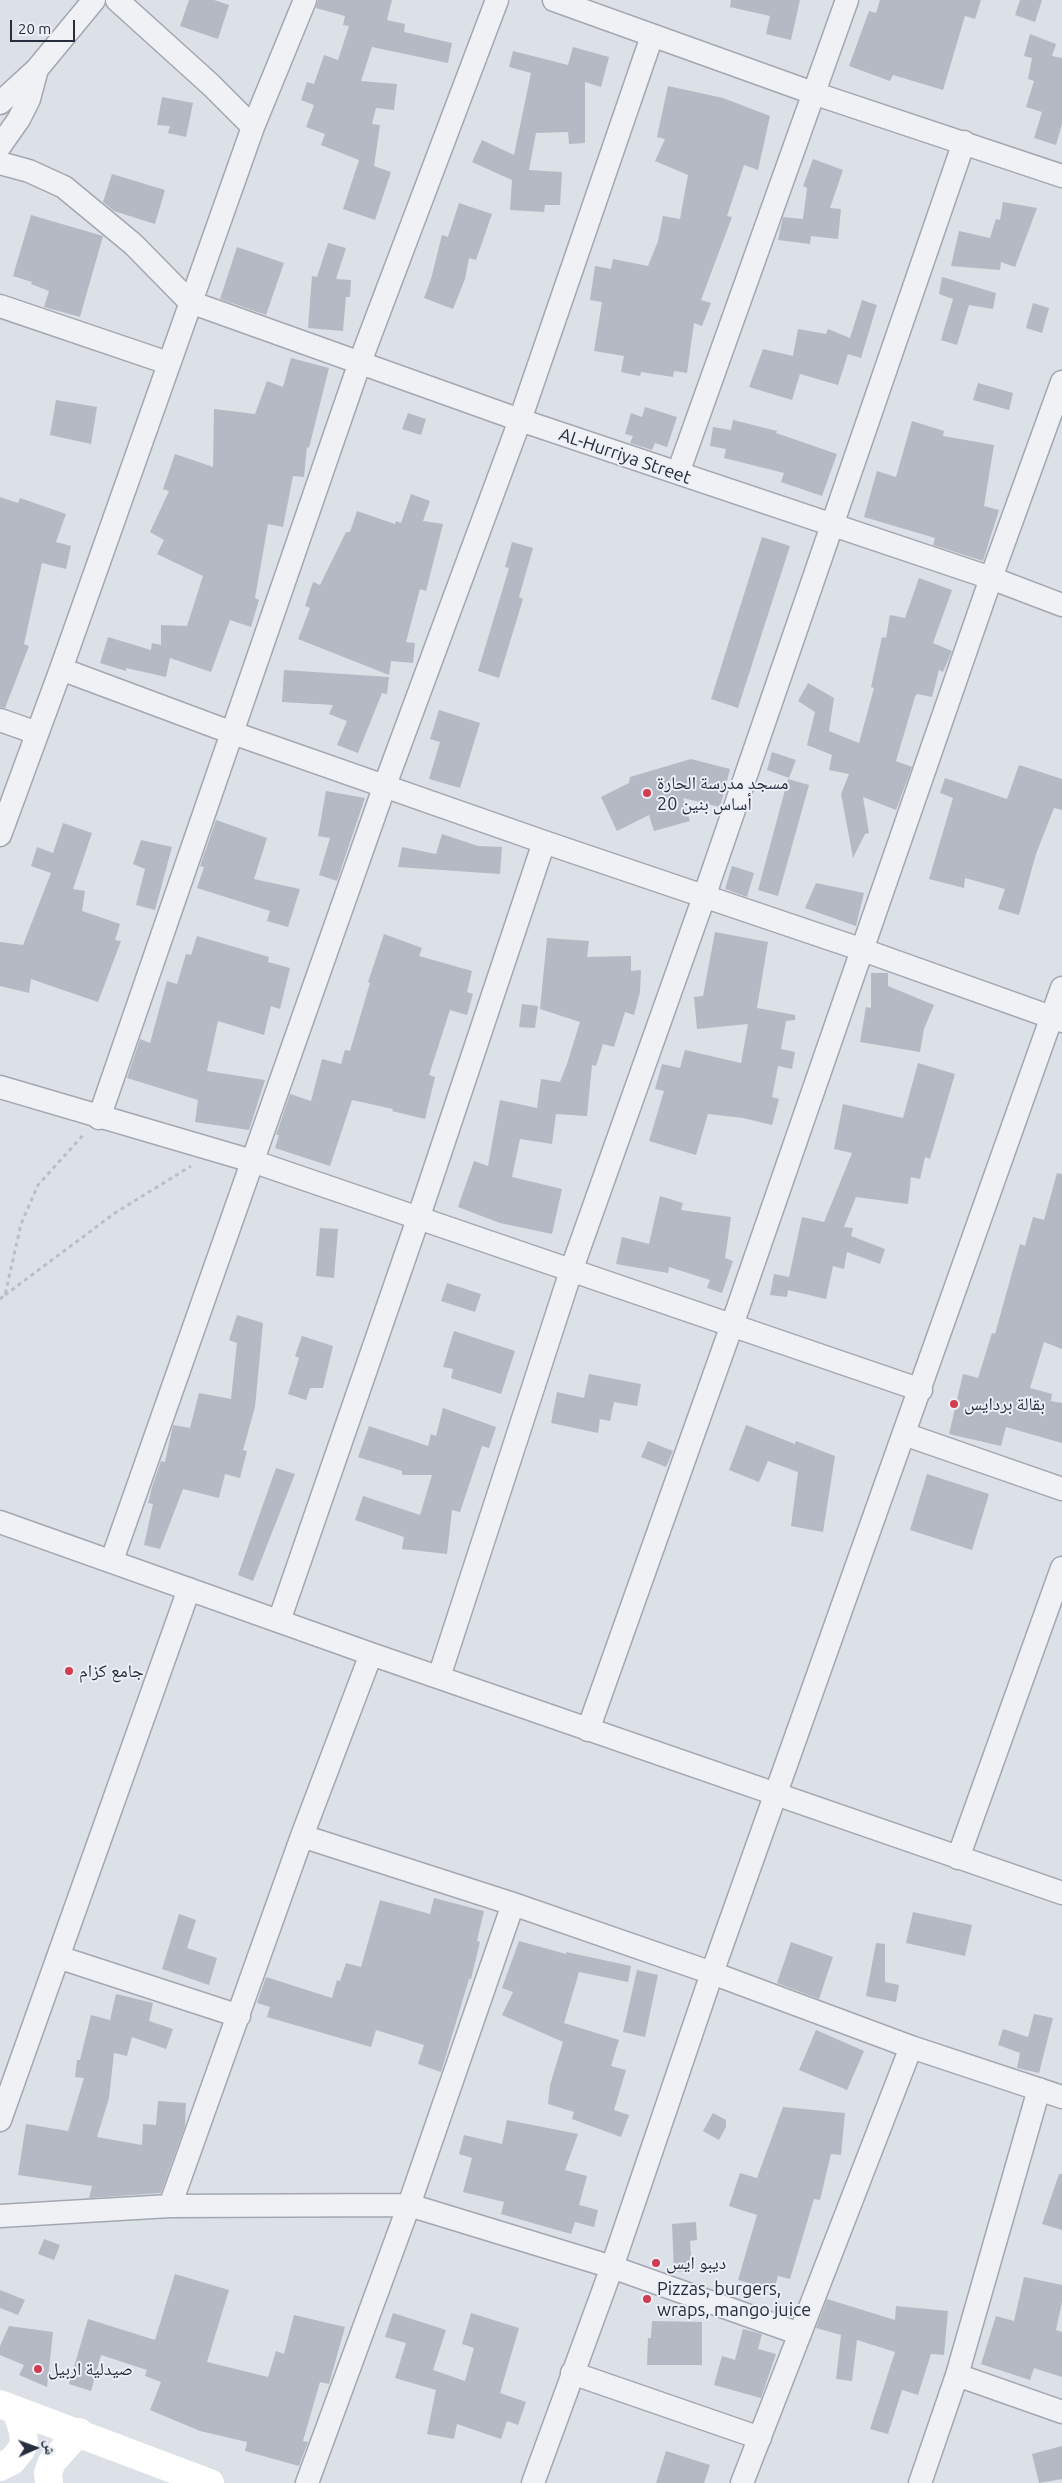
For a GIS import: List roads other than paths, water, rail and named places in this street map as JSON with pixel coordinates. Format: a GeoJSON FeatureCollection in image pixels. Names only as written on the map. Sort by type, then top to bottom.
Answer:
{"type":"FeatureCollection","features":[{"type":"Feature","properties":{"kind":"main road"},"geometry":{"type":"LineString","coordinates":[[8,2407],[79,2432],[210,2483]]}},
{"type":"Feature","properties":{"kind":"main road"},"geometry":{"type":"LineString","coordinates":[[0,2467],[12,2462],[21,2450],[24,2442],[23,2431],[8,2407]]}},
{"type":"Feature","properties":{"kind":"main road"},"geometry":{"type":"LineString","coordinates":[[49,2483],[48,2473],[52,2462],[79,2432]]}},
{"type":"Feature","properties":{"kind":"street"},"geometry":{"type":"LineString","coordinates":[[0,102],[37,69],[94,0]]}},
{"type":"Feature","properties":{"kind":"street"},"geometry":{"type":"LineString","coordinates":[[117,0],[212,85],[252,127]]}},
{"type":"Feature","properties":{"kind":"street"},"geometry":{"type":"LineString","coordinates":[[0,834],[61,669],[252,127],[305,0]]}},
{"type":"Feature","properties":{"kind":"street"},"geometry":{"type":"LineString","coordinates":[[99,1118],[230,732],[360,362],[497,0]]}},
{"type":"Feature","properties":{"kind":"street"},"geometry":{"type":"LineString","coordinates":[[554,0],[813,93],[1062,176]]}},
{"type":"Feature","properties":{"kind":"street"},"geometry":{"type":"LineString","coordinates":[[678,473],[847,0]]}},
{"type":"Feature","properties":{"kind":"street"},"geometry":{"type":"LineString","coordinates":[[112,1560],[385,785],[520,420],[652,36]]}},
{"type":"Feature","properties":{"kind":"street"},"geometry":{"type":"LineString","coordinates":[[0,146],[19,119],[29,100],[37,69]]}},
{"type":"Feature","properties":{"kind":"street"},"geometry":{"type":"LineString","coordinates":[[439,1677],[571,1272],[704,897],[964,142]]}},
{"type":"Feature","properties":{"kind":"street"},"geometry":{"type":"LineString","coordinates":[[0,164],[29,171],[64,188],[134,244],[190,302]]}},
{"type":"Feature","properties":{"kind":"street","name":"AL-Hurriya Street"},"geometry":{"type":"LineString","coordinates":[[190,302],[520,420],[832,527],[991,578],[1062,605]]}},
{"type":"Feature","properties":{"kind":"street"},"geometry":{"type":"LineString","coordinates":[[0,306],[168,363]]}},
{"type":"Feature","properties":{"kind":"street"},"geometry":{"type":"LineString","coordinates":[[588,1730],[732,1325],[991,578],[1062,382]]}},
{"type":"Feature","properties":{"kind":"street"},"geometry":{"type":"LineString","coordinates":[[61,669],[230,732],[544,842],[863,950],[1057,1019]]}},
{"type":"Feature","properties":{"kind":"street"},"geometry":{"type":"LineString","coordinates":[[0,720],[37,733]]}},
{"type":"Feature","properties":{"kind":"street"},"geometry":{"type":"LineString","coordinates":[[279,1621],[418,1219],[544,842]]}},
{"type":"Feature","properties":{"kind":"street"},"geometry":{"type":"LineString","coordinates":[[533,2483],[612,2267],[712,1972],[904,1434],[1057,1019],[1062,988]]}},
{"type":"Feature","properties":{"kind":"street"},"geometry":{"type":"LineString","coordinates":[[0,1087],[99,1118],[252,1161],[571,1272],[921,1390]]}},
{"type":"Feature","properties":{"kind":"street"},"geometry":{"type":"LineString","coordinates":[[904,1434],[1062,1489]]}},
{"type":"Feature","properties":{"kind":"street"},"geometry":{"type":"LineString","coordinates":[[0,1522],[112,1560],[588,1730],[776,1793],[1062,1893]]}},
{"type":"Feature","properties":{"kind":"street"},"geometry":{"type":"LineString","coordinates":[[958,1858],[1062,1568]]}},
{"type":"Feature","properties":{"kind":"street"},"geometry":{"type":"LineString","coordinates":[[0,2120],[189,1589]]}},
{"type":"Feature","properties":{"kind":"street"},"geometry":{"type":"LineString","coordinates":[[170,2206],[302,1836],[371,1654]]}},
{"type":"Feature","properties":{"kind":"street"},"geometry":{"type":"LineString","coordinates":[[302,1836],[513,1904],[712,1972],[911,2047],[1062,2097]]}},
{"type":"Feature","properties":{"kind":"street"},"geometry":{"type":"LineString","coordinates":[[307,2483],[409,2205],[513,1904]]}},
{"type":"Feature","properties":{"kind":"street"},"geometry":{"type":"LineString","coordinates":[[58,1957],[238,2016]]}},
{"type":"Feature","properties":{"kind":"street"},"geometry":{"type":"LineString","coordinates":[[742,2483],[911,2047]]}},
{"type":"Feature","properties":{"kind":"street"},"geometry":{"type":"LineString","coordinates":[[920,2483],[957,2374],[1039,2089]]}},
{"type":"Feature","properties":{"kind":"street"},"geometry":{"type":"LineString","coordinates":[[0,2216],[170,2206],[409,2205],[612,2267],[800,2334]]}},
{"type":"Feature","properties":{"kind":"street"},"geometry":{"type":"LineString","coordinates":[[572,2373],[760,2438]]}},
{"type":"Feature","properties":{"kind":"street"},"geometry":{"type":"LineString","coordinates":[[957,2374],[1062,2412]]}},
{"type":"Feature","properties":{"kind":"place","name":"مسجد مدرسة الحارة 20 أساس بنين"},"geometry":{"type":"Point","coordinates":[647,793]}},
{"type":"Feature","properties":{"kind":"place","name":"بقالة بردايس"},"geometry":{"type":"Point","coordinates":[954,1404]}},
{"type":"Feature","properties":{"kind":"place","name":"جامع كزام"},"geometry":{"type":"Point","coordinates":[69,1671]}},
{"type":"Feature","properties":{"kind":"place","name":"ديبو ايس"},"geometry":{"type":"Point","coordinates":[656,2263]}},
{"type":"Feature","properties":{"kind":"place","name":"Pizzas, burgers, wraps, mango juice"},"geometry":{"type":"Point","coordinates":[647,2299]}},
{"type":"Feature","properties":{"kind":"place","name":"صيدلية اربيل"},"geometry":{"type":"Point","coordinates":[38,2369]}}]}
